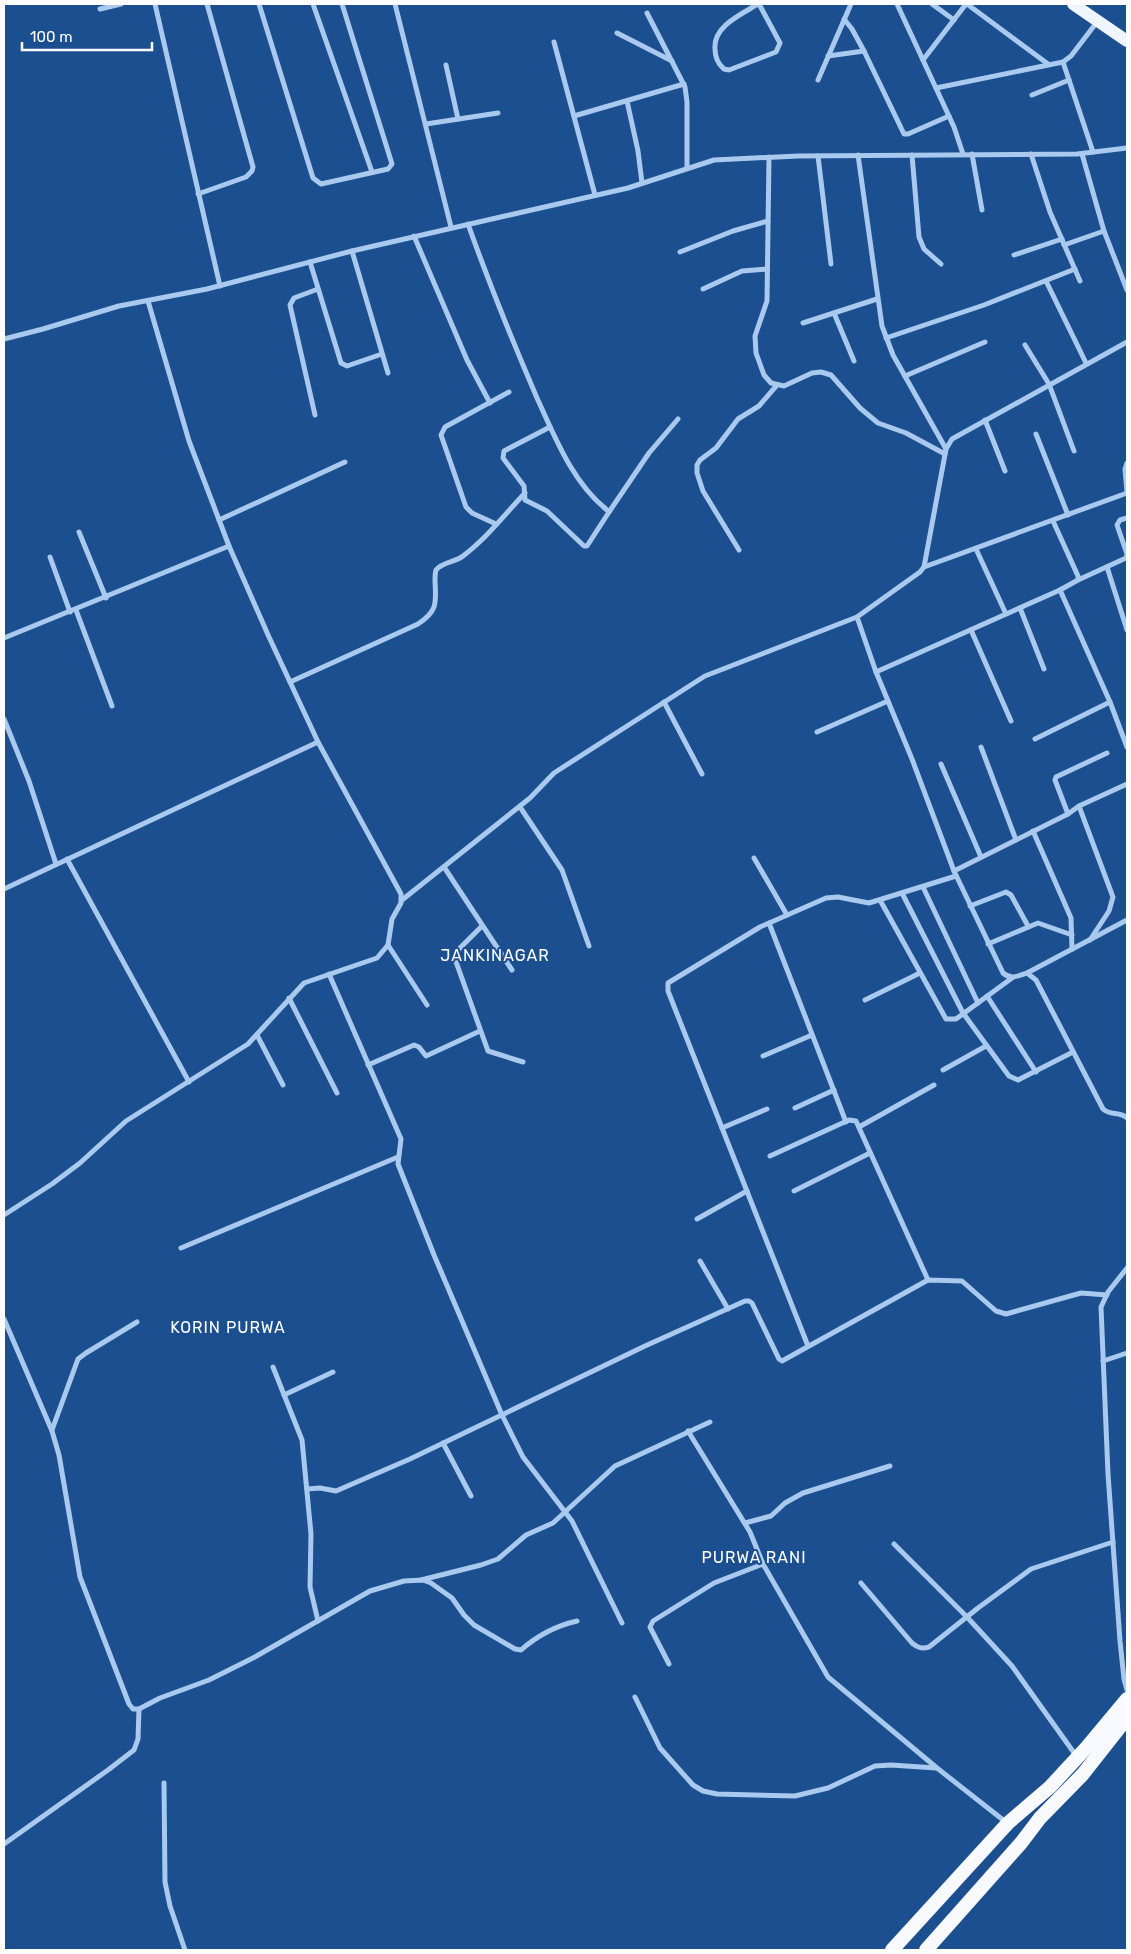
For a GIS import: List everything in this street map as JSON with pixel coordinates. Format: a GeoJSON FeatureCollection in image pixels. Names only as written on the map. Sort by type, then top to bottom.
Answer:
{"type":"FeatureCollection","features":[{"type":"Feature","properties":{"kind":"highway"},"geometry":{"type":"LineString","coordinates":[[892,1950],[1008,1824],[1050,1787],[1127,1699]]}},
{"type":"Feature","properties":{"kind":"highway"},"geometry":{"type":"LineString","coordinates":[[926,1950],[1021,1843],[1040,1818],[1083,1774],[1127,1718]]}},
{"type":"Feature","properties":{"kind":"main road"},"geometry":{"type":"LineString","coordinates":[[1074,4],[1127,41]]}},
{"type":"Feature","properties":{"kind":"street"},"geometry":{"type":"LineString","coordinates":[[100,9],[120,4]]}},
{"type":"Feature","properties":{"kind":"street"},"geometry":{"type":"LineString","coordinates":[[155,4],[220,286]]}},
{"type":"Feature","properties":{"kind":"street"},"geometry":{"type":"LineString","coordinates":[[198,194],[246,177],[253,167],[207,4]]}},
{"type":"Feature","properties":{"kind":"street"},"geometry":{"type":"LineString","coordinates":[[259,4],[313,178],[321,184],[388,169],[392,164],[342,4]]}},
{"type":"Feature","properties":{"kind":"street"},"geometry":{"type":"LineString","coordinates":[[313,4],[372,172]]}},
{"type":"Feature","properties":{"kind":"street"},"geometry":{"type":"LineString","coordinates":[[395,4],[451,228]]}},
{"type":"Feature","properties":{"kind":"street"},"geometry":{"type":"LineString","coordinates":[[759,4],[780,43],[780,48],[776,52],[729,70],[724,69],[715,56],[714,41],[716,36],[722,28],[759,4]]}},
{"type":"Feature","properties":{"kind":"street"},"geometry":{"type":"LineString","coordinates":[[818,80],[851,4]]}},
{"type":"Feature","properties":{"kind":"street"},"geometry":{"type":"LineString","coordinates":[[897,4],[949,116],[961,144],[963,154]]}},
{"type":"Feature","properties":{"kind":"street"},"geometry":{"type":"LineString","coordinates":[[932,4],[954,20]]}},
{"type":"Feature","properties":{"kind":"street"},"geometry":{"type":"LineString","coordinates":[[923,60],[967,4],[1048,64]]}},
{"type":"Feature","properties":{"kind":"street"},"geometry":{"type":"LineString","coordinates":[[647,13],[684,84],[687,102],[688,168]]}},
{"type":"Feature","properties":{"kind":"street"},"geometry":{"type":"LineString","coordinates":[[844,19],[852,28],[904,134],[949,116]]}},
{"type":"Feature","properties":{"kind":"street"},"geometry":{"type":"LineString","coordinates":[[936,88],[1063,62],[1072,56],[1097,21]]}},
{"type":"Feature","properties":{"kind":"street"},"geometry":{"type":"LineString","coordinates":[[617,33],[673,61]]}},
{"type":"Feature","properties":{"kind":"street"},"geometry":{"type":"LineString","coordinates":[[554,42],[595,195]]}},
{"type":"Feature","properties":{"kind":"street"},"geometry":{"type":"LineString","coordinates":[[828,56],[864,52]]}},
{"type":"Feature","properties":{"kind":"street"},"geometry":{"type":"LineString","coordinates":[[1063,62],[1093,152]]}},
{"type":"Feature","properties":{"kind":"street"},"geometry":{"type":"LineString","coordinates":[[446,64],[458,119]]}},
{"type":"Feature","properties":{"kind":"street"},"geometry":{"type":"LineString","coordinates":[[1032,95],[1069,80]]}},
{"type":"Feature","properties":{"kind":"street"},"geometry":{"type":"LineString","coordinates":[[574,116],[684,84]]}},
{"type":"Feature","properties":{"kind":"street"},"geometry":{"type":"LineString","coordinates":[[627,101],[637,146],[642,183]]}},
{"type":"Feature","properties":{"kind":"street"},"geometry":{"type":"LineString","coordinates":[[426,124],[498,112]]}},
{"type":"Feature","properties":{"kind":"street"},"geometry":{"type":"LineString","coordinates":[[4,338],[43,329],[119,306],[220,286],[352,251],[595,195],[725,158],[858,155],[1082,154],[1127,148]]}},
{"type":"Feature","properties":{"kind":"street"},"geometry":{"type":"LineString","coordinates":[[972,154],[982,210]]}},
{"type":"Feature","properties":{"kind":"street"},"geometry":{"type":"LineString","coordinates":[[1031,154],[1050,212],[1080,281]]}},
{"type":"Feature","properties":{"kind":"street"},"geometry":{"type":"LineString","coordinates":[[1082,154],[1104,231],[1127,290]]}},
{"type":"Feature","properties":{"kind":"street"},"geometry":{"type":"LineString","coordinates":[[858,155],[877,299],[886,338],[945,451]]}},
{"type":"Feature","properties":{"kind":"street"},"geometry":{"type":"LineString","coordinates":[[912,155],[919,237],[924,249],[941,264]]}},
{"type":"Feature","properties":{"kind":"street"},"geometry":{"type":"LineString","coordinates":[[818,156],[831,264]]}},
{"type":"Feature","properties":{"kind":"street"},"geometry":{"type":"LineString","coordinates":[[769,157],[767,302],[757,330],[756,353],[764,375],[777,385],[784,386],[812,373],[831,374],[860,408],[878,423],[906,433],[945,451]]}},
{"type":"Feature","properties":{"kind":"street"},"geometry":{"type":"LineString","coordinates":[[680,252],[734,231],[768,221]]}},
{"type":"Feature","properties":{"kind":"street"},"geometry":{"type":"LineString","coordinates":[[468,224],[497,304],[550,427],[575,474],[609,512]]}},
{"type":"Feature","properties":{"kind":"street"},"geometry":{"type":"LineString","coordinates":[[1014,255],[1104,231]]}},
{"type":"Feature","properties":{"kind":"street"},"geometry":{"type":"LineString","coordinates":[[414,236],[467,360],[490,403]]}},
{"type":"Feature","properties":{"kind":"street"},"geometry":{"type":"LineString","coordinates":[[352,251],[388,373]]}},
{"type":"Feature","properties":{"kind":"street"},"geometry":{"type":"LineString","coordinates":[[310,262],[341,363],[347,366],[382,354]]}},
{"type":"Feature","properties":{"kind":"street"},"geometry":{"type":"LineString","coordinates":[[703,290],[742,271],[767,269]]}},
{"type":"Feature","properties":{"kind":"street"},"geometry":{"type":"LineString","coordinates":[[886,338],[984,305],[1075,270]]}},
{"type":"Feature","properties":{"kind":"street"},"geometry":{"type":"LineString","coordinates":[[1046,280],[1086,364]]}},
{"type":"Feature","properties":{"kind":"street"},"geometry":{"type":"LineString","coordinates":[[315,415],[290,305],[294,298],[318,290]]}},
{"type":"Feature","properties":{"kind":"street"},"geometry":{"type":"LineString","coordinates":[[803,323],[877,299]]}},
{"type":"Feature","properties":{"kind":"street"},"geometry":{"type":"LineString","coordinates":[[148,301],[187,435],[229,546],[318,742],[401,894],[402,900]]}},
{"type":"Feature","properties":{"kind":"street"},"geometry":{"type":"LineString","coordinates":[[834,313],[854,361]]}},
{"type":"Feature","properties":{"kind":"street"},"geometry":{"type":"LineString","coordinates":[[905,376],[985,342]]}},
{"type":"Feature","properties":{"kind":"street"},"geometry":{"type":"LineString","coordinates":[[4,1215],[52,1184],[80,1163],[126,1121],[248,1044],[304,983],[377,958],[388,945],[392,919],[402,900],[520,807],[554,773],[705,676],[857,617],[858,614],[920,572],[924,567],[945,451],[948,444],[957,435],[1127,342]]}},
{"type":"Feature","properties":{"kind":"street"},"geometry":{"type":"LineString","coordinates":[[1025,345],[1049,384],[1074,451]]}},
{"type":"Feature","properties":{"kind":"street"},"geometry":{"type":"LineString","coordinates":[[739,550],[703,491],[697,473],[697,465],[700,460],[716,448],[738,419],[759,406],[777,385]]}},
{"type":"Feature","properties":{"kind":"street"},"geometry":{"type":"LineString","coordinates":[[496,524],[472,514],[466,508],[441,435],[445,428],[509,392]]}},
{"type":"Feature","properties":{"kind":"street"},"geometry":{"type":"LineString","coordinates":[[550,427],[504,451],[503,458],[522,483],[525,493],[524,497],[527,501],[547,511],[584,546],[587,546],[649,453],[678,419]]}},
{"type":"Feature","properties":{"kind":"street"},"geometry":{"type":"LineString","coordinates":[[985,420],[1006,471]]}},
{"type":"Feature","properties":{"kind":"street"},"geometry":{"type":"LineString","coordinates":[[1036,434],[1068,515]]}},
{"type":"Feature","properties":{"kind":"street"},"geometry":{"type":"LineString","coordinates":[[219,520],[345,462]]}},
{"type":"Feature","properties":{"kind":"street"},"geometry":{"type":"LineString","coordinates":[[924,567],[1127,493],[1125,469],[1127,464]]}},
{"type":"Feature","properties":{"kind":"street"},"geometry":{"type":"LineString","coordinates":[[290,682],[418,624],[426,618],[435,608],[436,570],[440,566],[463,556],[525,493]]}},
{"type":"Feature","properties":{"kind":"street"},"geometry":{"type":"LineString","coordinates":[[876,672],[1060,590],[1126,558],[1127,554],[1117,525],[1120,520],[1127,518]]}},
{"type":"Feature","properties":{"kind":"street"},"geometry":{"type":"LineString","coordinates":[[1053,521],[1078,576],[1078,580]]}},
{"type":"Feature","properties":{"kind":"street"},"geometry":{"type":"LineString","coordinates":[[79,532],[106,598]]}},
{"type":"Feature","properties":{"kind":"street"},"geometry":{"type":"LineString","coordinates":[[4,638],[106,598],[229,546]]}},
{"type":"Feature","properties":{"kind":"street"},"geometry":{"type":"LineString","coordinates":[[976,549],[1006,614]]}},
{"type":"Feature","properties":{"kind":"street"},"geometry":{"type":"LineString","coordinates":[[50,557],[70,612]]}},
{"type":"Feature","properties":{"kind":"street"},"geometry":{"type":"LineString","coordinates":[[1107,567],[1127,630]]}},
{"type":"Feature","properties":{"kind":"street"},"geometry":{"type":"LineString","coordinates":[[1060,590],[1110,702],[1127,747]]}},
{"type":"Feature","properties":{"kind":"street"},"geometry":{"type":"LineString","coordinates":[[1020,608],[1044,669]]}},
{"type":"Feature","properties":{"kind":"street"},"geometry":{"type":"LineString","coordinates":[[76,610],[112,706]]}},
{"type":"Feature","properties":{"kind":"street"},"geometry":{"type":"LineString","coordinates":[[857,617],[876,672],[955,873],[1003,974],[1012,978]]}},
{"type":"Feature","properties":{"kind":"street"},"geometry":{"type":"LineString","coordinates":[[971,630],[1011,721]]}},
{"type":"Feature","properties":{"kind":"street"},"geometry":{"type":"LineString","coordinates":[[817,732],[888,701]]}},
{"type":"Feature","properties":{"kind":"street"},"geometry":{"type":"LineString","coordinates":[[664,702],[702,774]]}},
{"type":"Feature","properties":{"kind":"street"},"geometry":{"type":"LineString","coordinates":[[1036,739],[1110,702]]}},
{"type":"Feature","properties":{"kind":"street"},"geometry":{"type":"LineString","coordinates":[[4,719],[29,781],[56,864]]}},
{"type":"Feature","properties":{"kind":"street"},"geometry":{"type":"LineString","coordinates":[[4,889],[318,742]]}},
{"type":"Feature","properties":{"kind":"street"},"geometry":{"type":"LineString","coordinates":[[980,747],[1016,840]]}},
{"type":"Feature","properties":{"kind":"street"},"geometry":{"type":"LineString","coordinates":[[1068,814],[1055,780],[1056,777],[1107,753]]}},
{"type":"Feature","properties":{"kind":"street"},"geometry":{"type":"LineString","coordinates":[[941,764],[982,857]]}},
{"type":"Feature","properties":{"kind":"street"},"geometry":{"type":"LineString","coordinates":[[808,1346],[668,991],[668,983],[769,923],[787,915],[832,897],[869,903],[923,887],[955,873],[982,857],[1068,814],[1079,806],[1127,784]]}},
{"type":"Feature","properties":{"kind":"street"},"geometry":{"type":"LineString","coordinates":[[1079,806],[1113,897],[1109,911],[1090,940]]}},
{"type":"Feature","properties":{"kind":"street"},"geometry":{"type":"LineString","coordinates":[[520,807],[562,870],[589,946]]}},
{"type":"Feature","properties":{"kind":"street"},"geometry":{"type":"LineString","coordinates":[[1033,831],[1071,918],[1072,949]]}},
{"type":"Feature","properties":{"kind":"street"},"geometry":{"type":"LineString","coordinates":[[754,858],[787,915]]}},
{"type":"Feature","properties":{"kind":"street"},"geometry":{"type":"LineString","coordinates":[[66,859],[189,1082]]}},
{"type":"Feature","properties":{"kind":"street"},"geometry":{"type":"LineString","coordinates":[[444,867],[512,970]]}},
{"type":"Feature","properties":{"kind":"street"},"geometry":{"type":"LineString","coordinates":[[923,887],[978,1002]]}},
{"type":"Feature","properties":{"kind":"street"},"geometry":{"type":"LineString","coordinates":[[970,906],[1006,892],[1011,895],[1028,926]]}},
{"type":"Feature","properties":{"kind":"street"},"geometry":{"type":"LineString","coordinates":[[902,893],[963,1013],[1012,1078],[1018,1080],[1073,1052]]}},
{"type":"Feature","properties":{"kind":"street"},"geometry":{"type":"LineString","coordinates":[[880,900],[946,1019],[956,1019],[1012,978],[1027,973],[1127,920]]}},
{"type":"Feature","properties":{"kind":"street"},"geometry":{"type":"LineString","coordinates":[[769,923],[846,1122]]}},
{"type":"Feature","properties":{"kind":"street"},"geometry":{"type":"LineString","coordinates":[[988,944],[1028,926],[1042,923],[1072,935]]}},
{"type":"Feature","properties":{"kind":"street"},"geometry":{"type":"LineString","coordinates":[[482,926],[457,951],[454,959],[488,1051],[523,1062]]}},
{"type":"Feature","properties":{"kind":"street"},"geometry":{"type":"LineString","coordinates":[[388,945],[427,1005]]}},
{"type":"Feature","properties":{"kind":"street"},"geometry":{"type":"LineString","coordinates":[[865,1000],[920,973]]}},
{"type":"Feature","properties":{"kind":"street"},"geometry":{"type":"LineString","coordinates":[[1027,973],[1036,980],[1103,1109],[1106,1113],[1122,1114],[1127,1118]]}},
{"type":"Feature","properties":{"kind":"street"},"geometry":{"type":"LineString","coordinates":[[328,974],[401,1139],[398,1164],[434,1255],[502,1415],[523,1458],[566,1511],[622,1623]]}},
{"type":"Feature","properties":{"kind":"street"},"geometry":{"type":"LineString","coordinates":[[987,996],[1036,1072]]}},
{"type":"Feature","properties":{"kind":"street"},"geometry":{"type":"LineString","coordinates":[[289,998],[337,1093]]}},
{"type":"Feature","properties":{"kind":"street"},"geometry":{"type":"LineString","coordinates":[[368,1065],[414,1045],[419,1047],[426,1056],[480,1031]]}},
{"type":"Feature","properties":{"kind":"street"},"geometry":{"type":"LineString","coordinates":[[257,1035],[283,1085]]}},
{"type":"Feature","properties":{"kind":"street"},"geometry":{"type":"LineString","coordinates":[[763,1056],[812,1035]]}},
{"type":"Feature","properties":{"kind":"street"},"geometry":{"type":"LineString","coordinates":[[943,1070],[986,1046]]}},
{"type":"Feature","properties":{"kind":"street"},"geometry":{"type":"LineString","coordinates":[[859,1127],[934,1085]]}},
{"type":"Feature","properties":{"kind":"street"},"geometry":{"type":"LineString","coordinates":[[795,1108],[834,1090]]}},
{"type":"Feature","properties":{"kind":"street"},"geometry":{"type":"LineString","coordinates":[[722,1128],[767,1109]]}},
{"type":"Feature","properties":{"kind":"street"},"geometry":{"type":"LineString","coordinates":[[770,1156],[853,1120],[859,1127],[928,1280]]}},
{"type":"Feature","properties":{"kind":"street"},"geometry":{"type":"LineString","coordinates":[[794,1191],[870,1153]]}},
{"type":"Feature","properties":{"kind":"street"},"geometry":{"type":"LineString","coordinates":[[181,1248],[398,1157]]}},
{"type":"Feature","properties":{"kind":"street"},"geometry":{"type":"LineString","coordinates":[[697,1219],[747,1191]]}},
{"type":"Feature","properties":{"kind":"street"},"geometry":{"type":"LineString","coordinates":[[700,1261],[728,1309]]}},
{"type":"Feature","properties":{"kind":"street"},"geometry":{"type":"LineString","coordinates":[[1127,1268],[1107,1294],[1101,1307],[1113,1542],[1120,1641],[1127,1690]]}},
{"type":"Feature","properties":{"kind":"street"},"geometry":{"type":"LineString","coordinates":[[307,1489],[320,1488],[336,1491],[443,1443],[645,1346],[745,1301],[751,1302],[779,1359],[782,1361],[928,1280],[962,1281],[1001,1314],[1081,1293],[1107,1294]]}},
{"type":"Feature","properties":{"kind":"street"},"geometry":{"type":"LineString","coordinates":[[4,1319],[52,1431],[59,1454],[80,1576],[129,1704],[139,1712]]}},
{"type":"Feature","properties":{"kind":"street"},"geometry":{"type":"LineString","coordinates":[[52,1431],[78,1359],[86,1352],[136,1322]]}},
{"type":"Feature","properties":{"kind":"street"},"geometry":{"type":"LineString","coordinates":[[1103,1361],[1127,1353]]}},
{"type":"Feature","properties":{"kind":"street"},"geometry":{"type":"LineString","coordinates":[[273,1367],[302,1440],[311,1534],[310,1587],[318,1621]]}},
{"type":"Feature","properties":{"kind":"street"},"geometry":{"type":"LineString","coordinates":[[284,1395],[333,1372]]}},
{"type":"Feature","properties":{"kind":"street"},"geometry":{"type":"LineString","coordinates":[[139,1712],[160,1698],[209,1680],[253,1658],[370,1591],[404,1581],[418,1580],[492,1562],[502,1556],[526,1534],[550,1525],[615,1466],[710,1422]]}},
{"type":"Feature","properties":{"kind":"street"},"geometry":{"type":"LineString","coordinates":[[688,1431],[745,1523],[763,1564],[828,1677],[937,1768],[1008,1824]]}},
{"type":"Feature","properties":{"kind":"street"},"geometry":{"type":"LineString","coordinates":[[443,1443],[471,1496]]}},
{"type":"Feature","properties":{"kind":"street"},"geometry":{"type":"LineString","coordinates":[[745,1523],[771,1516],[785,1503],[803,1493],[890,1466]]}},
{"type":"Feature","properties":{"kind":"street"},"geometry":{"type":"LineString","coordinates":[[860,1584],[912,1643],[920,1649],[929,1647],[1031,1570],[1113,1542]]}},
{"type":"Feature","properties":{"kind":"street"},"geometry":{"type":"LineString","coordinates":[[894,1544],[967,1617],[1012,1666],[1078,1757]]}},
{"type":"Feature","properties":{"kind":"street"},"geometry":{"type":"LineString","coordinates":[[669,1664],[650,1627],[652,1621],[714,1583],[763,1564]]}},
{"type":"Feature","properties":{"kind":"street"},"geometry":{"type":"LineString","coordinates":[[418,1580],[431,1583],[452,1598],[474,1625],[515,1649],[521,1650],[533,1639],[548,1631],[577,1621]]}},
{"type":"Feature","properties":{"kind":"street"},"geometry":{"type":"LineString","coordinates":[[635,1697],[660,1748],[693,1785],[703,1792],[795,1796],[828,1788],[875,1766],[891,1764],[937,1768]]}},
{"type":"Feature","properties":{"kind":"street"},"geometry":{"type":"LineString","coordinates":[[4,1844],[134,1750],[138,1739],[139,1712]]}},
{"type":"Feature","properties":{"kind":"street"},"geometry":{"type":"LineString","coordinates":[[164,1783],[165,1882],[170,1906],[185,1950]]}},
{"type":"Feature","properties":{"kind":"district","name":"JANKINAGAR"},"geometry":{"type":"Point","coordinates":[495,955]}},
{"type":"Feature","properties":{"kind":"district","name":"KORIN PURWA"},"geometry":{"type":"Point","coordinates":[228,1327]}},
{"type":"Feature","properties":{"kind":"district","name":"PURWA RANI"},"geometry":{"type":"Point","coordinates":[754,1557]}}]}
